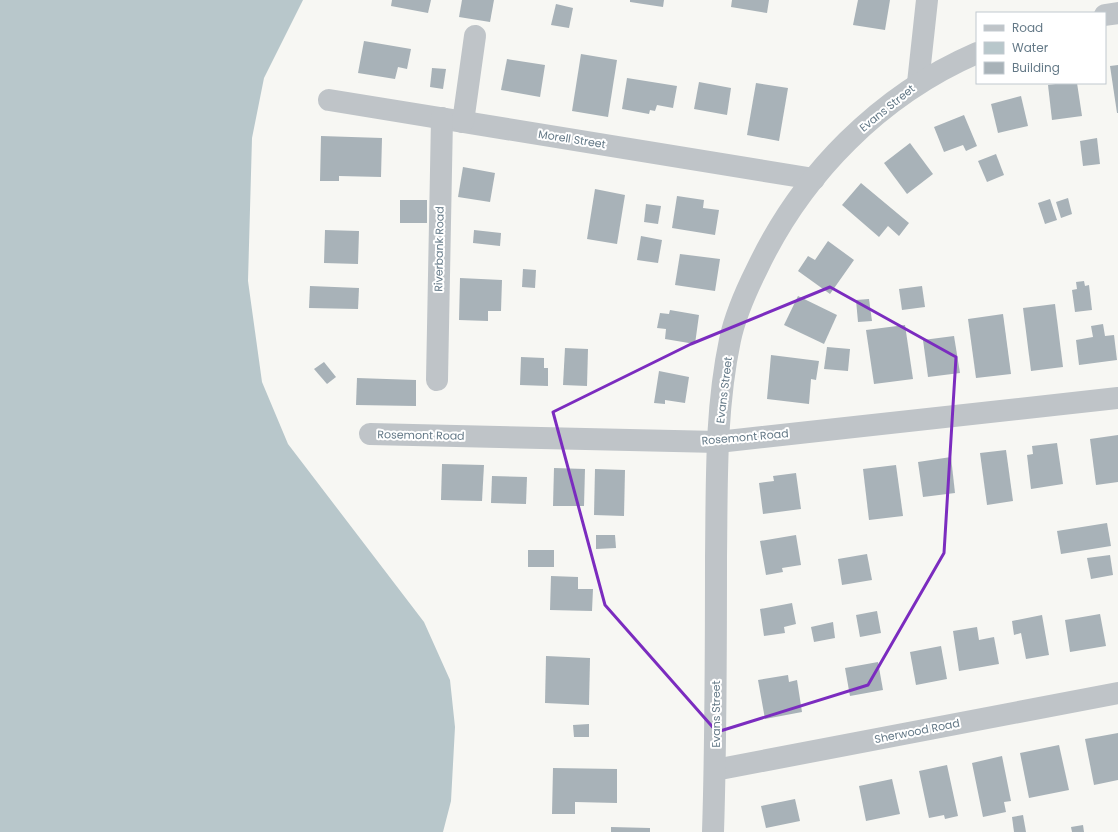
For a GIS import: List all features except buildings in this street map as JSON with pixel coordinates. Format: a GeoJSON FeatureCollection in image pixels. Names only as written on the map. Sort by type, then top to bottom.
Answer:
{"type":"FeatureCollection","features":[{"type":"Feature","properties":{"kind":"street"},"geometry":{"type":"LineString","coordinates":[[918,83],[927,0]]}},
{"type":"Feature","properties":{"kind":"street"},"geometry":{"type":"LineString","coordinates":[[1106,15],[1118,13]]}},
{"type":"Feature","properties":{"kind":"street"},"geometry":{"type":"LineString","coordinates":[[463,122],[476,36]]}},
{"type":"Feature","properties":{"kind":"street","name":"Evans Street"},"geometry":{"type":"LineString","coordinates":[[714,832],[718,442],[723,388],[730,338],[748,287],[785,216],[835,153],[885,107],[918,83],[976,54]]}},
{"type":"Feature","properties":{"kind":"street","name":"Morell Street"},"geometry":{"type":"LineString","coordinates":[[329,100],[814,179]]}},
{"type":"Feature","properties":{"kind":"street","name":"Riverbank Road"},"geometry":{"type":"LineString","coordinates":[[437,380],[442,118]]}},
{"type":"Feature","properties":{"kind":"street","name":"Rosemont Road"},"geometry":{"type":"LineString","coordinates":[[370,434],[718,442],[1118,398]]}},
{"type":"Feature","properties":{"kind":"street","name":"Sherwood Road"},"geometry":{"type":"LineString","coordinates":[[715,770],[1118,693]]}},
{"type":"Feature","properties":{"kind":"highlighted area"},"geometry":{"type":"Polygon","coordinates":[[[830,287],[956,357],[944,553],[868,685],[717,732],[605,605],[553,412],[691,344],[830,287]]]}},
{"type":"Feature","properties":{"kind":"water"},"geometry":{"type":"Polygon","coordinates":[[[0,0],[303,0],[264,78],[252,138],[248,281],[262,382],[288,444],[424,622],[450,680],[455,727],[451,801],[443,832],[0,832],[0,0]]]}}]}
